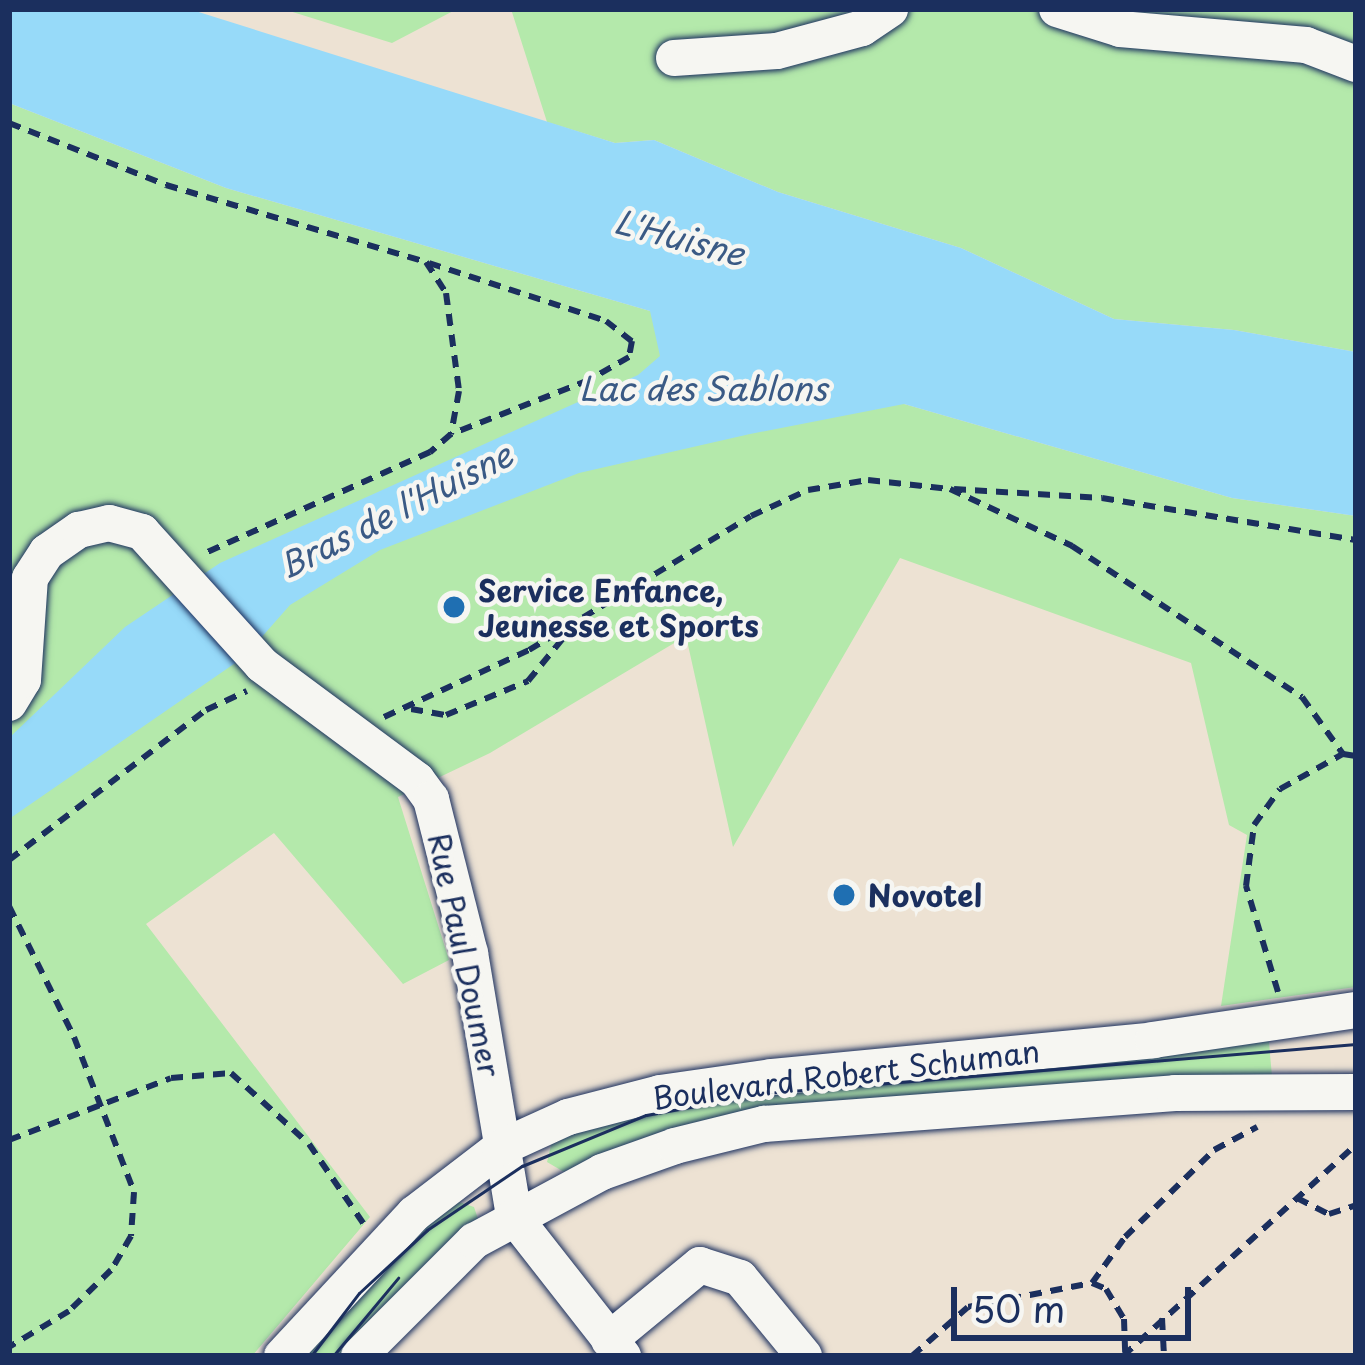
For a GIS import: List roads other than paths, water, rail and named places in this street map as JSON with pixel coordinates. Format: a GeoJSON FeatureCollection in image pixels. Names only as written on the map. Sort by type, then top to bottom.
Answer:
{"type":"FeatureCollection","features":[{"type":"Feature","properties":{"kind":"street"},"geometry":{"type":"LineString","coordinates":[[674,58],[777,51],[862,28],[890,9]]}},
{"type":"Feature","properties":{"kind":"street"},"geometry":{"type":"LineString","coordinates":[[1057,9],[1120,29],[1306,45],[1356,64]]}},
{"type":"Feature","properties":{"kind":"street","name":"Rue Paul Doumer"},"geometry":{"type":"LineString","coordinates":[[9,703],[23,680],[30,578],[47,552],[80,530],[109,523],[142,532],[187,574],[270,671],[431,799],[470,953],[514,1217]]}},
{"type":"Feature","properties":{"kind":"street","name":"Boulevard Robert Schuman"},"geometry":{"type":"LineString","coordinates":[[282,1356],[379,1245],[500,1148],[568,1118],[660,1093],[1153,1040],[1284,1015],[1356,1010]]}},
{"type":"Feature","properties":{"kind":"street","name":"Boulevard Robert Schuman"},"geometry":{"type":"LineString","coordinates":[[359,1356],[411,1296],[514,1217],[602,1172],[764,1124],[1175,1093],[1288,1097],[1356,1092]]}},
{"type":"Feature","properties":{"kind":"street"},"geometry":{"type":"LineString","coordinates":[[514,1217],[616,1348],[700,1265],[740,1278],[804,1356]]}},
{"type":"Feature","properties":{"kind":"water"},"geometry":{"type":"Polygon","coordinates":[[[9,9],[189,9],[615,143],[654,140],[778,192],[961,248],[1114,319],[1234,330],[1356,352],[1356,516],[1232,498],[904,404],[750,434],[579,473],[380,550],[290,605],[244,657],[9,819],[9,738],[125,627],[220,563],[638,375],[660,356],[650,311],[226,188],[9,103],[9,9]]]}},
{"type":"Feature","properties":{"kind":"tram line"},"geometry":{"type":"LineString","coordinates":[[311,1356],[359,1293],[427,1230],[522,1166],[646,1115],[767,1093],[1356,1044]]}},
{"type":"Feature","properties":{"kind":"tram line"},"geometry":{"type":"LineString","coordinates":[[333,1356],[398,1278]]}},
{"type":"Feature","properties":{"kind":"place","name":"Service Enfance, Jeunesse et Sports"},"geometry":{"type":"Point","coordinates":[454,607]}},
{"type":"Feature","properties":{"kind":"place","name":"Novotel"},"geometry":{"type":"Point","coordinates":[844,895]}},
{"type":"Feature","properties":{"kind":"water label","name":"L'Huisne"},"geometry":{"type":"Point","coordinates":[680,237]}},
{"type":"Feature","properties":{"kind":"water label","name":"Lac des Sablons"},"geometry":{"type":"Point","coordinates":[703,388]}},
{"type":"Feature","properties":{"kind":"water label","name":"Bras de l'Huisne"},"geometry":{"type":"Point","coordinates":[395,510]}}]}
